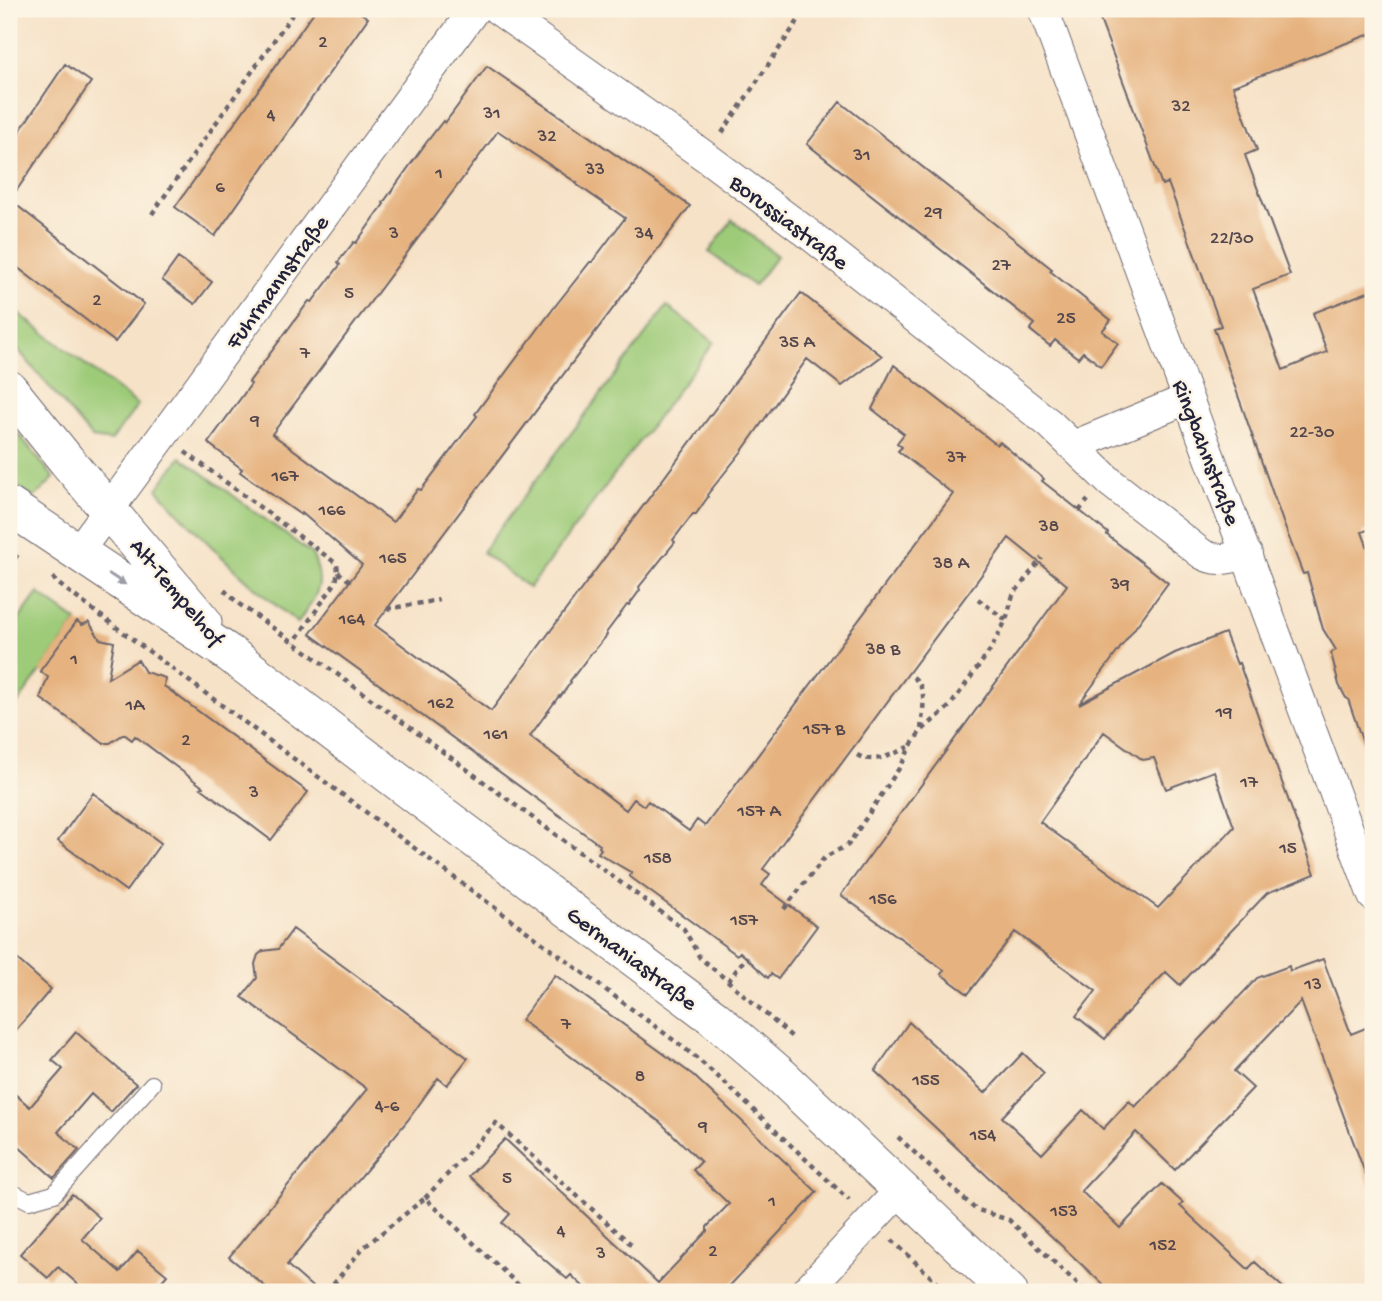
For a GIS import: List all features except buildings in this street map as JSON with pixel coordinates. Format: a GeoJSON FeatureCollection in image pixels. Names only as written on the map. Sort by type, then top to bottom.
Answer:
{"type":"FeatureCollection","features":[{"type":"Feature","properties":{"kind":"street","name":"Fuhrmannstraße"},"geometry":{"type":"LineString","coordinates":[[64,563],[109,509],[475,9]]}},
{"type":"Feature","properties":{"kind":"street","name":"Borussiastraße"},"geometry":{"type":"LineString","coordinates":[[497,9],[706,157],[804,231],[1050,424],[1111,483],[1210,559],[1219,560],[1247,554]]}},
{"type":"Feature","properties":{"kind":"street","name":"Ringbahnstraße"},"geometry":{"type":"LineString","coordinates":[[1043,9],[1373,896]]}},
{"type":"Feature","properties":{"kind":"street","name":"Alt-Tempelhof"},"geometry":{"type":"LineString","coordinates":[[9,389],[230,654]]}},
{"type":"Feature","properties":{"kind":"street"},"geometry":{"type":"LineString","coordinates":[[1073,446],[1187,399]]}},
{"type":"Feature","properties":{"kind":"street","name":"Alt-Tempelhof"},"geometry":{"type":"LineString","coordinates":[[9,506],[64,563],[230,654]]}},
{"type":"Feature","properties":{"kind":"street","name":"Germaniastraße"},"geometry":{"type":"LineString","coordinates":[[230,654],[713,1017],[780,1075],[1009,1292]]}},
{"type":"Feature","properties":{"kind":"street"},"geometry":{"type":"LineString","coordinates":[[805,1292],[900,1190]]}},
{"type":"Feature","properties":{"kind":"lane"},"geometry":{"type":"LineString","coordinates":[[9,1191],[29,1201],[54,1194],[152,1084]]}},
{"type":"Feature","properties":{"kind":"path"},"geometry":{"type":"LineString","coordinates":[[152,214],[296,9]]}},
{"type":"Feature","properties":{"kind":"path"},"geometry":{"type":"LineString","coordinates":[[706,157],[806,9]]}},
{"type":"Feature","properties":{"kind":"path"},"geometry":{"type":"LineString","coordinates":[[179,448],[337,564],[336,582],[331,592],[294,642]]}},
{"type":"Feature","properties":{"kind":"path"},"geometry":{"type":"LineString","coordinates":[[9,567],[18,554]]}},
{"type":"Feature","properties":{"kind":"path"},"geometry":{"type":"LineString","coordinates":[[784,909],[825,858],[848,845],[920,732],[950,706],[991,649],[1006,620],[1013,595],[1042,558]]}},
{"type":"Feature","properties":{"kind":"path"},"geometry":{"type":"LineString","coordinates":[[64,563],[56,582],[683,1047],[857,1208]]}},
{"type":"Feature","properties":{"kind":"path"},"geometry":{"type":"LineString","coordinates":[[338,572],[351,580]]}},
{"type":"Feature","properties":{"kind":"path"},"geometry":{"type":"LineString","coordinates":[[220,587],[239,604],[684,929],[700,958],[793,1038]]}},
{"type":"Feature","properties":{"kind":"path"},"geometry":{"type":"LineString","coordinates":[[978,599],[1006,620]]}},
{"type":"Feature","properties":{"kind":"path"},"geometry":{"type":"LineString","coordinates":[[387,609],[439,600]]}},
{"type":"Feature","properties":{"kind":"path"},"geometry":{"type":"LineString","coordinates":[[914,677],[921,682],[923,693],[920,732]]}},
{"type":"Feature","properties":{"kind":"path"},"geometry":{"type":"LineString","coordinates":[[857,755],[864,759],[884,758],[910,747]]}},
{"type":"Feature","properties":{"kind":"path"},"geometry":{"type":"LineString","coordinates":[[729,981],[747,956]]}},
{"type":"Feature","properties":{"kind":"path"},"geometry":{"type":"LineString","coordinates":[[327,1292],[363,1248],[425,1198],[496,1122],[632,1245]]}},
{"type":"Feature","properties":{"kind":"path"},"geometry":{"type":"LineString","coordinates":[[894,1132],[975,1209],[1009,1220],[1086,1292]]}},
{"type":"Feature","properties":{"kind":"path"},"geometry":{"type":"LineString","coordinates":[[425,1198],[526,1292]]}},
{"type":"Feature","properties":{"kind":"path"},"geometry":{"type":"LineString","coordinates":[[890,1238],[947,1292]]}},
{"type":"Feature","properties":{"kind":"green space"},"geometry":{"type":"Polygon","coordinates":[[[732,220],[777,256],[754,286],[709,252],[732,220]]]}},
{"type":"Feature","properties":{"kind":"green space"},"geometry":{"type":"Polygon","coordinates":[[[9,306],[138,405],[111,441],[92,438],[9,339],[9,306]]]}},
{"type":"Feature","properties":{"kind":"green space"},"geometry":{"type":"Polygon","coordinates":[[[667,306],[714,342],[529,588],[482,552],[667,306]]]}},
{"type":"Feature","properties":{"kind":"green space"},"geometry":{"type":"Polygon","coordinates":[[[9,422],[54,478],[34,498],[9,480],[9,422]]]}},
{"type":"Feature","properties":{"kind":"green space"},"geometry":{"type":"Polygon","coordinates":[[[181,457],[312,554],[319,583],[314,598],[298,623],[224,559],[157,489],[181,457]]]}},
{"type":"Feature","properties":{"kind":"green space"},"geometry":{"type":"Polygon","coordinates":[[[38,593],[77,621],[9,715],[9,633],[38,593]]]}}]}
